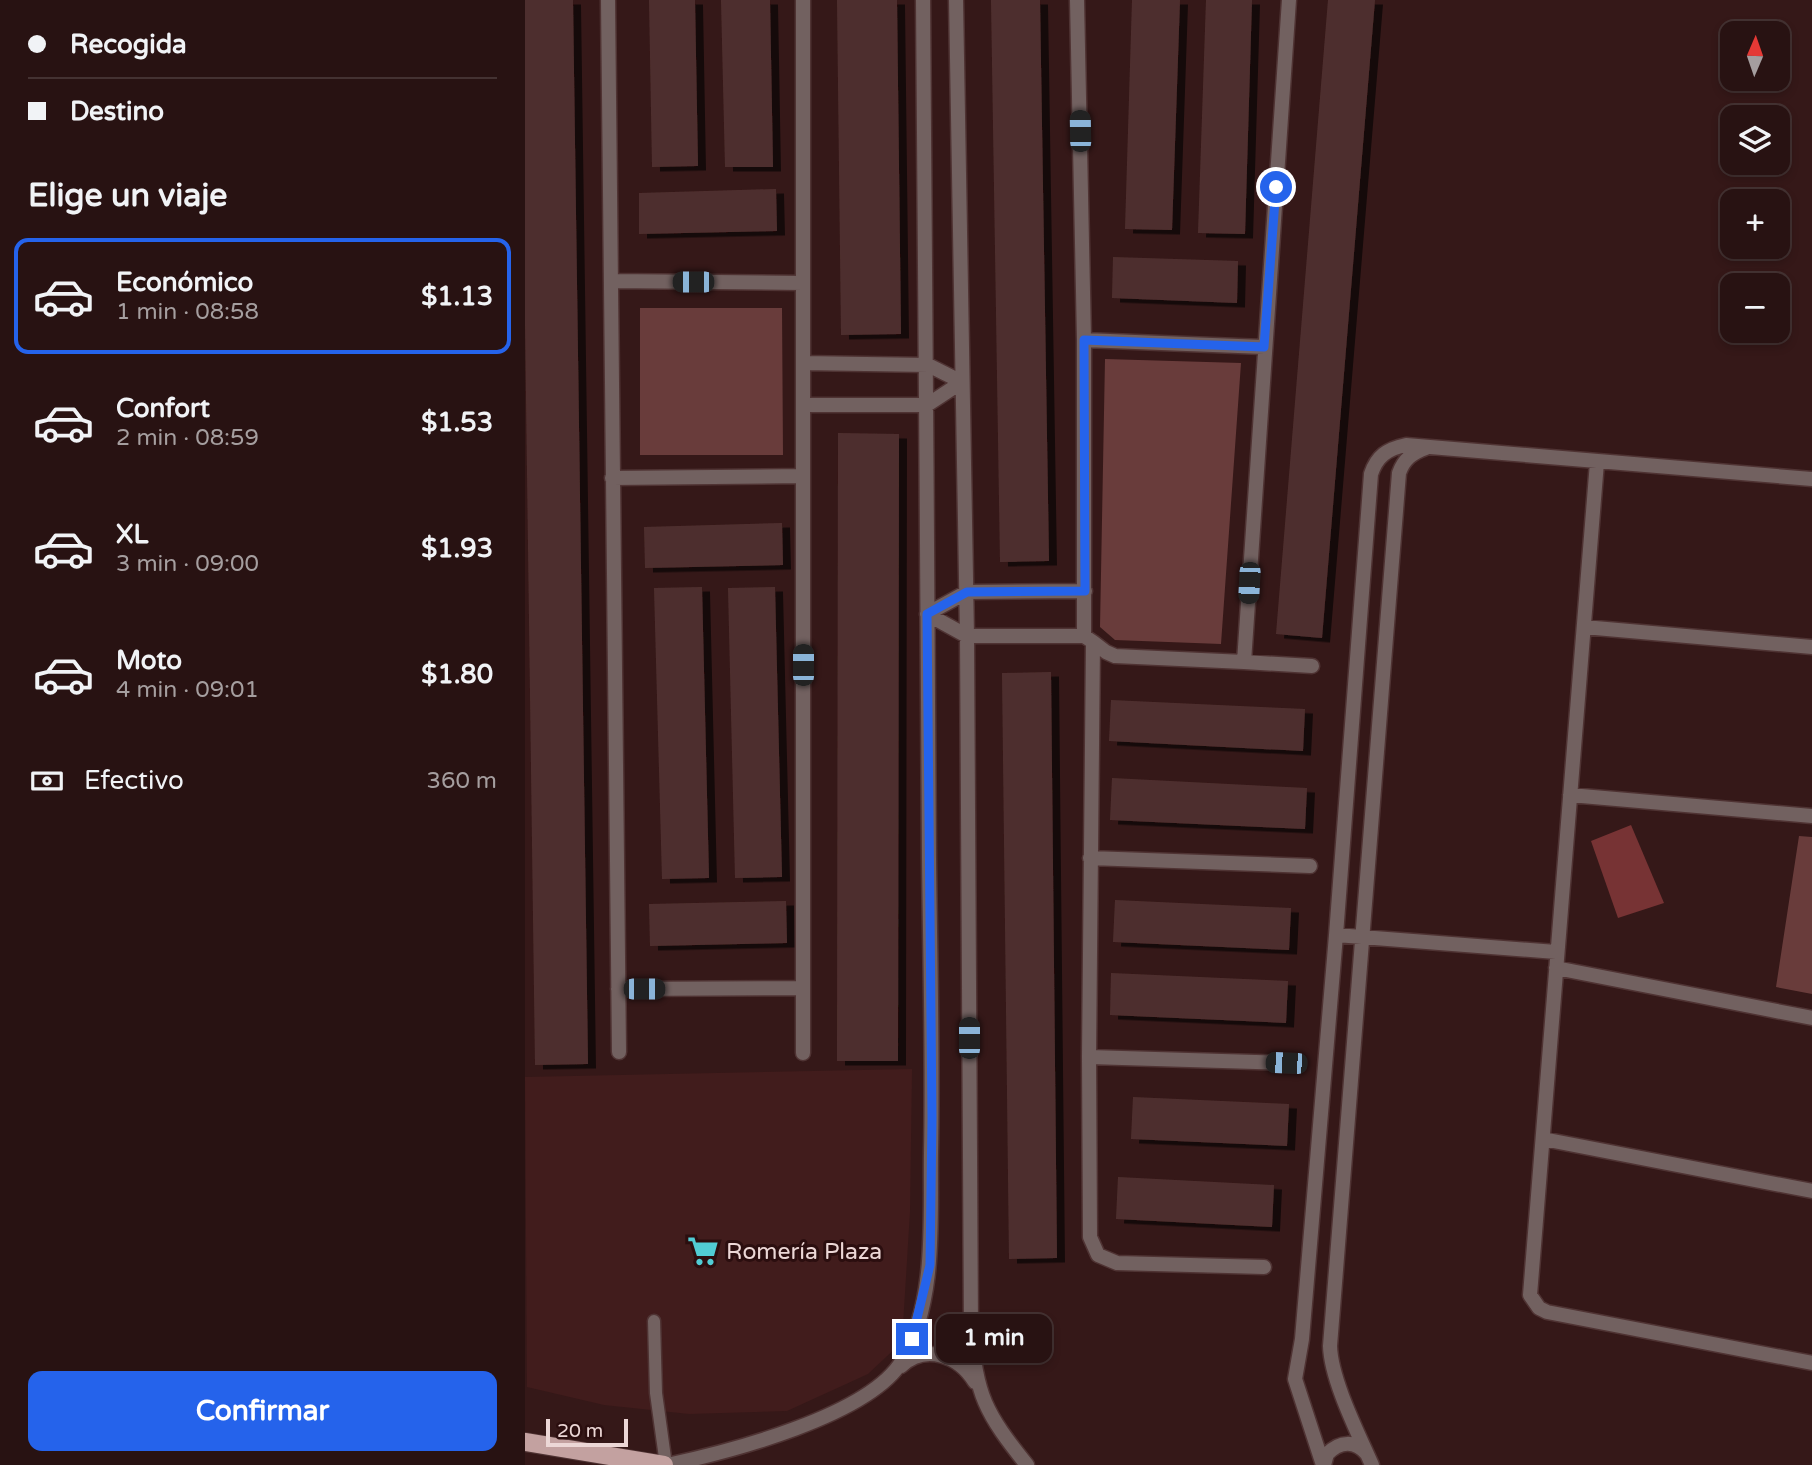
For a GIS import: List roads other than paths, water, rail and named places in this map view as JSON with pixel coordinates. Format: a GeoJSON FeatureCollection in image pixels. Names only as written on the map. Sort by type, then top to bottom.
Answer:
{"type":"FeatureCollection","features":[{"type":"Feature","properties":{"kind":"main road"},"geometry":{"type":"LineString","coordinates":[[525,1442],[666,1465]]}},
{"type":"Feature","properties":{"kind":"street"},"geometry":{"type":"LineString","coordinates":[[608,0],[619,1052]]}},
{"type":"Feature","properties":{"kind":"street"},"geometry":{"type":"LineString","coordinates":[[803,0],[803,1052]]}},
{"type":"Feature","properties":{"kind":"street"},"geometry":{"type":"LineString","coordinates":[[895,1371],[912,1339],[930,1265],[932,1118],[927,614],[928,365],[923,0]]}},
{"type":"Feature","properties":{"kind":"street"},"geometry":{"type":"LineString","coordinates":[[956,0],[967,592],[971,1329],[973,1367],[978,1386]]}},
{"type":"Feature","properties":{"kind":"street"},"geometry":{"type":"LineString","coordinates":[[1077,0],[1084,340],[1085,591],[1088,639],[1090,1237],[1098,1255],[1117,1263],[1264,1267]]}},
{"type":"Feature","properties":{"kind":"street"},"geometry":{"type":"LineString","coordinates":[[1244,662],[1289,0]]}},
{"type":"Feature","properties":{"kind":"street"},"geometry":{"type":"LineString","coordinates":[[611,281],[803,283]]}},
{"type":"Feature","properties":{"kind":"street"},"geometry":{"type":"LineString","coordinates":[[1084,340],[1264,347]]}},
{"type":"Feature","properties":{"kind":"street"},"geometry":{"type":"LineString","coordinates":[[803,363],[928,365],[962,382]]}},
{"type":"Feature","properties":{"kind":"street"},"geometry":{"type":"LineString","coordinates":[[803,405],[927,405],[962,382]]}},
{"type":"Feature","properties":{"kind":"street"},"geometry":{"type":"LineString","coordinates":[[1323,1465],[1295,1379],[1302,1339],[1371,474],[1375,463],[1384,453],[1406,446],[1812,479]]}},
{"type":"Feature","properties":{"kind":"street"},"geometry":{"type":"LineString","coordinates":[[1370,1460],[1330,1359],[1330,1346],[1399,473],[1402,463],[1414,453],[1429,447]]}},
{"type":"Feature","properties":{"kind":"street"},"geometry":{"type":"LineString","coordinates":[[1597,462],[1530,1295],[1539,1308],[1546,1312],[1812,1363]]}},
{"type":"Feature","properties":{"kind":"street"},"geometry":{"type":"LineString","coordinates":[[612,478],[803,476]]}},
{"type":"Feature","properties":{"kind":"street"},"geometry":{"type":"LineString","coordinates":[[927,614],[967,592],[1085,591]]}},
{"type":"Feature","properties":{"kind":"street"},"geometry":{"type":"LineString","coordinates":[[927,614],[967,636],[1088,639],[1115,656],[1312,666]]}},
{"type":"Feature","properties":{"kind":"street"},"geometry":{"type":"LineString","coordinates":[[1584,627],[1812,647]]}},
{"type":"Feature","properties":{"kind":"street"},"geometry":{"type":"LineString","coordinates":[[1570,795],[1812,816]]}},
{"type":"Feature","properties":{"kind":"street"},"geometry":{"type":"LineString","coordinates":[[1090,858],[1310,866]]}},
{"type":"Feature","properties":{"kind":"street"},"geometry":{"type":"LineString","coordinates":[[1336,935],[1556,952]]}},
{"type":"Feature","properties":{"kind":"street"},"geometry":{"type":"LineString","coordinates":[[1556,968],[1812,1018]]}},
{"type":"Feature","properties":{"kind":"street"},"geometry":{"type":"LineString","coordinates":[[618,989],[803,988]]}},
{"type":"Feature","properties":{"kind":"street"},"geometry":{"type":"LineString","coordinates":[[1089,1057],[1286,1063]]}},
{"type":"Feature","properties":{"kind":"street"},"geometry":{"type":"LineString","coordinates":[[1543,1139],[1812,1191]]}},
{"type":"Feature","properties":{"kind":"street"},"geometry":{"type":"LineString","coordinates":[[666,1465],[770,1439],[801,1427],[857,1399],[916,1356],[940,1354],[969,1372],[995,1423],[1027,1465]]}},
{"type":"Feature","properties":{"kind":"street"},"geometry":{"type":"LineString","coordinates":[[1323,1465],[1327,1454],[1344,1444],[1357,1446],[1370,1460]]}},
{"type":"Feature","properties":{"kind":"lane"},"geometry":{"type":"LineString","coordinates":[[654,1321],[656,1393],[666,1465]]}},
{"type":"Feature","properties":{"kind":"place","name":"Romería Plaza"},"geometry":{"type":"Point","coordinates":[703,1251]}}]}
